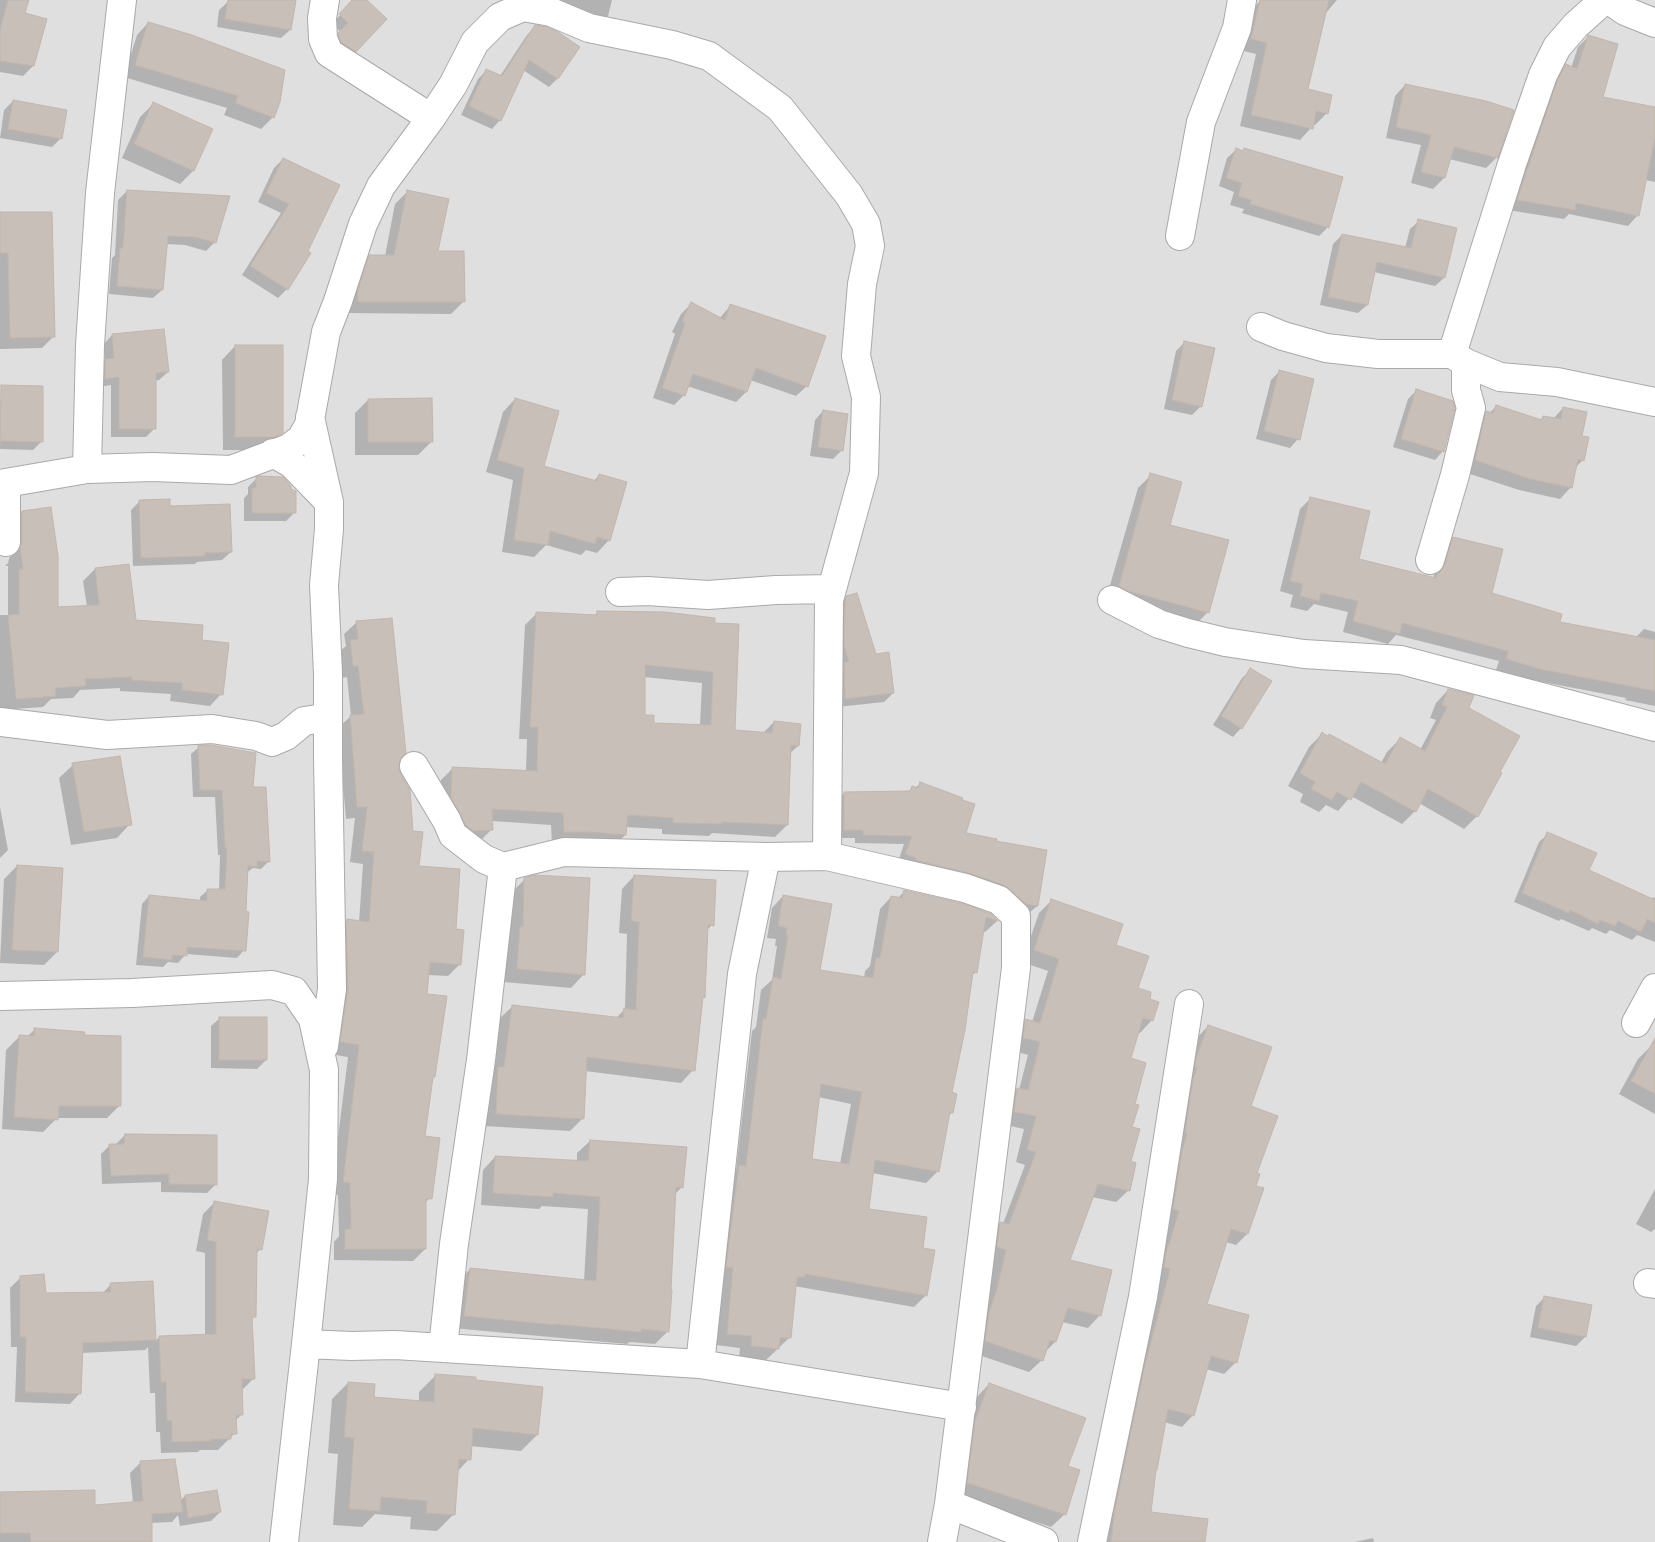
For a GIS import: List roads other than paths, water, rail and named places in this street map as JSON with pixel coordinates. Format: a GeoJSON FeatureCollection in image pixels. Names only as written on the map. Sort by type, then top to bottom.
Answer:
{"type":"FeatureCollection","features":[{"type":"Feature","properties":{"kind":"street"},"geometry":{"type":"LineString","coordinates":[[87,469],[90,345],[100,193],[122,0]]}},
{"type":"Feature","properties":{"kind":"street"},"geometry":{"type":"LineString","coordinates":[[325,0],[322,18],[323,39],[329,53],[431,118]]}},
{"type":"Feature","properties":{"kind":"street"},"geometry":{"type":"LineString","coordinates":[[1180,236],[1201,122],[1237,28],[1242,0]]}},
{"type":"Feature","properties":{"kind":"street"},"geometry":{"type":"LineString","coordinates":[[1430,560],[1455,475],[1471,408],[1459,359],[1512,164],[1543,75],[1557,47],[1576,25],[1604,0]]}},
{"type":"Feature","properties":{"kind":"street"},"geometry":{"type":"LineString","coordinates":[[1609,0],[1625,12],[1655,23]]}},
{"type":"Feature","properties":{"kind":"street"},"geometry":{"type":"LineString","coordinates":[[6,542],[3,484],[87,469],[153,466],[231,470],[289,448],[301,439],[309,425],[326,332],[363,224],[381,186],[453,85],[475,42],[500,17],[523,7],[551,12],[589,28],[672,45],[709,56],[780,108],[849,196],[866,224],[870,246],[862,284],[856,356],[866,397],[864,473],[829,600],[827,856]]}},
{"type":"Feature","properties":{"kind":"street"},"geometry":{"type":"LineString","coordinates":[[1261,327],[1283,336],[1326,348],[1378,354],[1459,359],[1500,377],[1558,382],[1655,402]]}},
{"type":"Feature","properties":{"kind":"street"},"geometry":{"type":"LineString","coordinates":[[310,417],[329,502],[329,529],[324,585],[328,674],[332,989],[322,1060]]}},
{"type":"Feature","properties":{"kind":"street"},"geometry":{"type":"LineString","coordinates":[[273,453],[292,464],[329,502]]}},
{"type":"Feature","properties":{"kind":"street"},"geometry":{"type":"LineString","coordinates":[[620,592],[648,591],[708,595],[776,590],[832,589]]}},
{"type":"Feature","properties":{"kind":"street"},"geometry":{"type":"LineString","coordinates":[[1112,600],[1159,624],[1225,642],[1304,654],[1401,660],[1655,727]]}},
{"type":"Feature","properties":{"kind":"street"},"geometry":{"type":"LineString","coordinates":[[0,722],[107,735],[212,729],[256,736],[272,742],[286,736],[304,722],[317,719],[328,721]]}},
{"type":"Feature","properties":{"kind":"street"},"geometry":{"type":"LineString","coordinates":[[414,766],[447,821],[453,835],[484,859],[503,867],[564,852],[766,857],[827,856],[964,888],[999,900],[1016,916],[1016,968],[962,1408],[942,1542]]}},
{"type":"Feature","properties":{"kind":"street"},"geometry":{"type":"LineString","coordinates":[[700,1364],[742,974],[766,857]]}},
{"type":"Feature","properties":{"kind":"street"},"geometry":{"type":"LineString","coordinates":[[443,1348],[454,1244],[481,1060],[503,867]]}},
{"type":"Feature","properties":{"kind":"street"},"geometry":{"type":"LineString","coordinates":[[0,1009],[0,996],[132,993],[272,985],[294,991],[313,1020],[324,1070],[323,1179],[284,1542]]}},
{"type":"Feature","properties":{"kind":"street"},"geometry":{"type":"LineString","coordinates":[[1636,1023],[1655,988]]}},
{"type":"Feature","properties":{"kind":"street"},"geometry":{"type":"LineString","coordinates":[[1092,1542],[1143,1298],[1189,1004]]}},
{"type":"Feature","properties":{"kind":"street"},"geometry":{"type":"LineString","coordinates":[[306,1344],[394,1345],[700,1364],[962,1408]]}},
{"type":"Feature","properties":{"kind":"street"},"geometry":{"type":"LineString","coordinates":[[949,1504],[1044,1542]]}}]}
